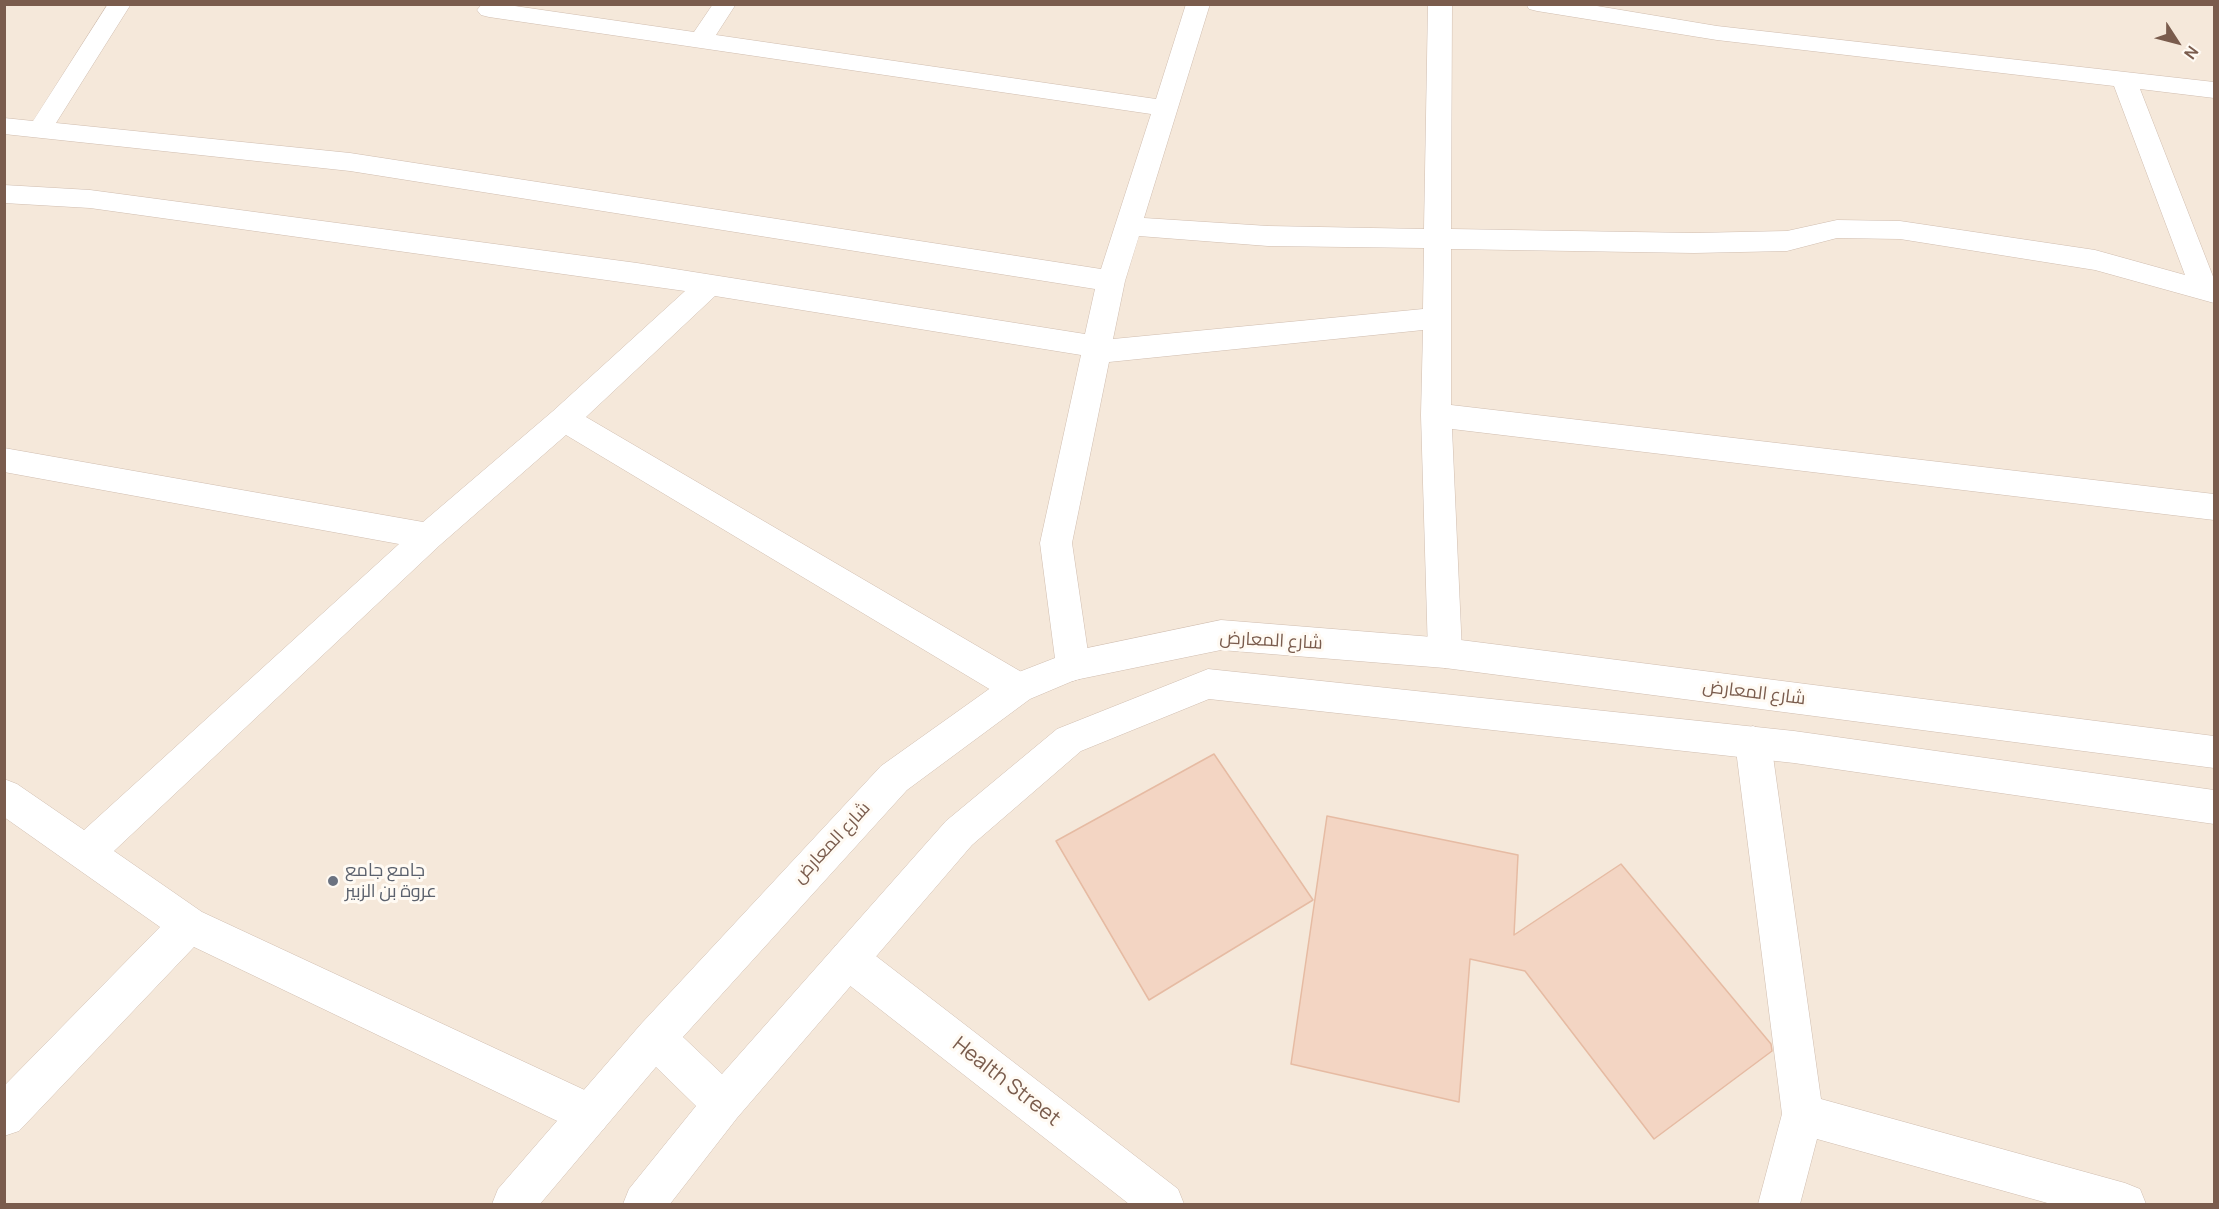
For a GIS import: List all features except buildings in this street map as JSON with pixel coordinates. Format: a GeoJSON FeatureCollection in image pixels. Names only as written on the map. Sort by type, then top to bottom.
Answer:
{"type":"FeatureCollection","features":[{"type":"Feature","properties":{"kind":"street"},"geometry":{"type":"LineString","coordinates":[[40,129],[120,4]]}},
{"type":"Feature","properties":{"kind":"street"},"geometry":{"type":"LineString","coordinates":[[700,41],[725,4]]}},
{"type":"Feature","properties":{"kind":"street"},"geometry":{"type":"LineString","coordinates":[[1073,666],[1056,543],[1109,291],[1198,4]]}},
{"type":"Feature","properties":{"kind":"street"},"geometry":{"type":"LineString","coordinates":[[1440,4],[1436,415],[1445,653]]}},
{"type":"Feature","properties":{"kind":"street"},"geometry":{"type":"LineString","coordinates":[[1537,4],[1716,23],[2124,80],[2214,90]]}},
{"type":"Feature","properties":{"kind":"street"},"geometry":{"type":"LineString","coordinates":[[489,10],[1164,108]]}},
{"type":"Feature","properties":{"kind":"street"},"geometry":{"type":"LineString","coordinates":[[2124,80],[2210,292]]}},
{"type":"Feature","properties":{"kind":"street"},"geometry":{"type":"LineString","coordinates":[[4,126],[350,162],[1109,291]]}},
{"type":"Feature","properties":{"kind":"street"},"geometry":{"type":"LineString","coordinates":[[4,194],[90,199],[710,285],[1097,346],[1437,309]]}},
{"type":"Feature","properties":{"kind":"street"},"geometry":{"type":"LineString","coordinates":[[1130,226],[1438,251],[1787,241],[1837,230],[1900,230],[2096,260],[2210,292]]}},
{"type":"Feature","properties":{"kind":"street"},"geometry":{"type":"LineString","coordinates":[[86,853],[429,536],[564,419],[710,285]]}},
{"type":"Feature","properties":{"kind":"street"},"geometry":{"type":"LineString","coordinates":[[1436,415],[2214,507]]}},
{"type":"Feature","properties":{"kind":"street"},"geometry":{"type":"LineString","coordinates":[[564,419],[1018,688]]}},
{"type":"Feature","properties":{"kind":"street"},"geometry":{"type":"LineString","coordinates":[[4,460],[429,536]]}},
{"type":"Feature","properties":{"kind":"street","name":"شارع المعارض"},"geometry":{"type":"LineString","coordinates":[[513,1204],[655,1038],[894,778],[1018,688],[1073,666],[1221,635],[1445,653],[2214,752]]}},
{"type":"Feature","properties":{"kind":"street"},"geometry":{"type":"LineString","coordinates":[[644,1204],[723,1104],[959,833],[1069,740],[1208,684],[1753,742],[2214,807]]}},
{"type":"Feature","properties":{"kind":"street"},"geometry":{"type":"LineString","coordinates":[[1753,742],[1803,1114],[1779,1204]]}},
{"type":"Feature","properties":{"kind":"street"},"geometry":{"type":"LineString","coordinates":[[4,796],[189,924],[589,1114]]}},
{"type":"Feature","properties":{"kind":"street"},"geometry":{"type":"LineString","coordinates":[[4,1116],[189,924]]}},
{"type":"Feature","properties":{"kind":"street","name":"Health Street"},"geometry":{"type":"LineString","coordinates":[[849,960],[1163,1204]]}},
{"type":"Feature","properties":{"kind":"street"},"geometry":{"type":"LineString","coordinates":[[655,1038],[723,1104]]}},
{"type":"Feature","properties":{"kind":"street"},"geometry":{"type":"LineString","coordinates":[[1803,1114],[2125,1204]]}},
{"type":"Feature","properties":{"kind":"shaded area"},"geometry":{"type":"Polygon","coordinates":[[[5,5],[2214,5],[2214,1204],[5,1204],[5,5]]]}},
{"type":"Feature","properties":{"kind":"place","name":"جامع جامع عروة بن الزبير"},"geometry":{"type":"Point","coordinates":[333,881]}}]}
